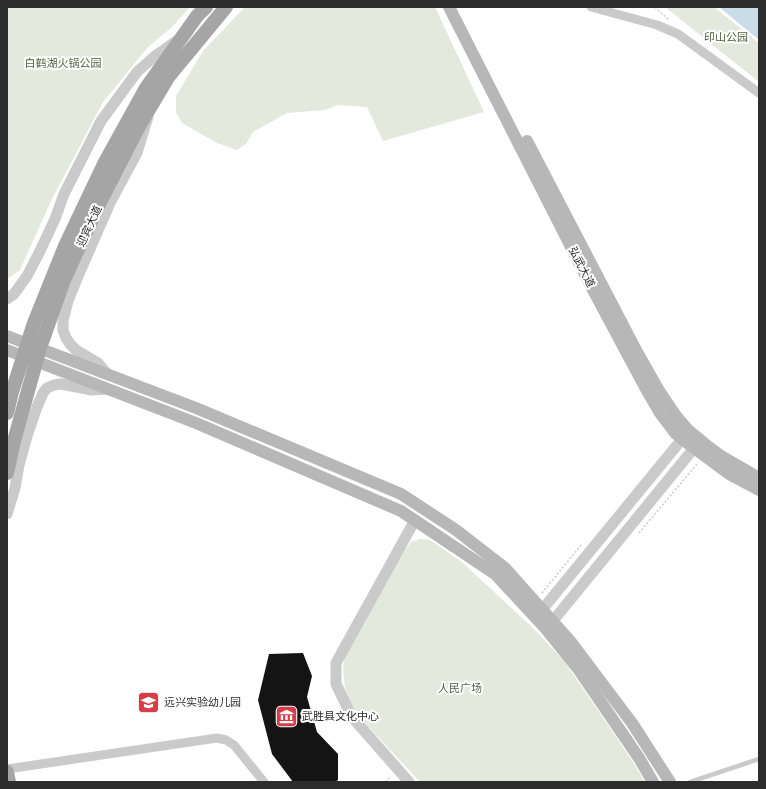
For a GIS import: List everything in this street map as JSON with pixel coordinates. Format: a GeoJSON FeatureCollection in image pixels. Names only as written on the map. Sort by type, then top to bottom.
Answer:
{"type":"FeatureCollection","features":[{"type":"Feature","properties":{"kind":"main road","name":"迎宾大道"},"geometry":{"type":"LineString","coordinates":[[7,413],[12,392],[34,323],[66,246],[104,164],[146,88],[197,16],[206,7]]}},
{"type":"Feature","properties":{"kind":"main road","name":"迎宾大道"},"geometry":{"type":"LineString","coordinates":[[7,473],[14,441],[40,348],[64,280],[96,210],[138,128],[169,76],[226,7]]}},
{"type":"Feature","properties":{"kind":"main road","name":"弘武大道"},"geometry":{"type":"LineString","coordinates":[[449,7],[592,288],[646,390],[660,413],[675,433],[686,435]]}},
{"type":"Feature","properties":{"kind":"main road","name":"弘武大道"},"geometry":{"type":"LineString","coordinates":[[457,7],[637,352],[686,435],[729,474],[759,490]]}},
{"type":"Feature","properties":{"kind":"main road"},"geometry":{"type":"LineString","coordinates":[[7,336],[196,408],[401,494],[456,530],[504,568],[538,614]]}},
{"type":"Feature","properties":{"kind":"main road"},"geometry":{"type":"LineString","coordinates":[[7,350],[204,426],[401,511],[415,520],[495,574],[549,625],[571,642],[632,723],[670,782]]}},
{"type":"Feature","properties":{"kind":"main road","name":"弘武大道"},"geometry":{"type":"LineString","coordinates":[[697,444],[759,478]]}},
{"type":"Feature","properties":{"kind":"main road"},"geometry":{"type":"LineString","coordinates":[[549,625],[639,758],[653,782]]}},
{"type":"Feature","properties":{"kind":"main road"},"geometry":{"type":"LineString","coordinates":[[7,771],[9,782]]}},
{"type":"Feature","properties":{"kind":"street"},"geometry":{"type":"LineString","coordinates":[[591,7],[657,25],[678,34],[759,93]]}},
{"type":"Feature","properties":{"kind":"street"},"geometry":{"type":"LineString","coordinates":[[7,299],[14,294],[27,276],[40,252],[55,219],[64,194],[101,121],[137,72],[155,56],[182,38]]}},
{"type":"Feature","properties":{"kind":"street"},"geometry":{"type":"LineString","coordinates":[[108,375],[98,363],[76,350],[70,344],[63,330],[63,321],[68,301],[110,203],[137,153],[152,104]]}},
{"type":"Feature","properties":{"kind":"street"},"geometry":{"type":"LineString","coordinates":[[7,514],[15,488],[27,436],[37,407],[43,393],[47,388],[61,384],[92,390],[109,389]]}},
{"type":"Feature","properties":{"kind":"street"},"geometry":{"type":"LineString","coordinates":[[538,614],[686,435]]}},
{"type":"Feature","properties":{"kind":"street"},"geometry":{"type":"LineString","coordinates":[[549,625],[697,444]]}},
{"type":"Feature","properties":{"kind":"street"},"geometry":{"type":"LineString","coordinates":[[407,781],[352,717],[336,684],[336,663],[415,520]]}},
{"type":"Feature","properties":{"kind":"street"},"geometry":{"type":"LineString","coordinates":[[7,771],[217,738],[226,740],[234,745],[264,782]]}},
{"type":"Feature","properties":{"kind":"lane"},"geometry":{"type":"LineString","coordinates":[[690,782],[759,759]]}},
{"type":"Feature","properties":{"kind":"green space","name":"白鹤湖火锅公园"},"geometry":{"type":"Polygon","coordinates":[[[7,7],[190,7],[172,27],[148,47],[103,102],[51,201],[20,270],[7,279],[7,7]]]}},
{"type":"Feature","properties":{"kind":"green space"},"geometry":{"type":"Polygon","coordinates":[[[245,7],[435,7],[484,112],[383,141],[367,107],[338,105],[325,110],[287,113],[253,132],[246,144],[237,150],[217,143],[182,123],[176,112],[176,96],[203,51],[245,7]]]}},
{"type":"Feature","properties":{"kind":"green space","name":"印山公园"},"geometry":{"type":"Polygon","coordinates":[[[665,7],[714,7],[759,43],[759,82],[665,7]]]}},
{"type":"Feature","properties":{"kind":"green space","name":"人民广场"},"geometry":{"type":"Polygon","coordinates":[[[420,539],[430,540],[462,562],[534,629],[564,661],[645,782],[420,782],[366,724],[352,706],[345,689],[343,668],[345,656],[402,554],[411,542],[420,539]]]}},
{"type":"Feature","properties":{"kind":"water"},"geometry":{"type":"Polygon","coordinates":[[[719,7],[759,7],[759,40],[719,7]]]}},
{"type":"Feature","properties":{"kind":"building","name":"武胜县文化中心"},"geometry":{"type":"Polygon","coordinates":[[[303,653],[312,676],[307,697],[317,732],[338,754],[338,780],[335,782],[293,782],[272,754],[258,700],[269,654],[303,653]]]}},
{"type":"Feature","properties":{"kind":"place","name":"远兴实验幼儿园"},"geometry":{"type":"Point","coordinates":[148,702]}},
{"type":"Feature","properties":{"kind":"place","name":"武胜县文化中心"},"geometry":{"type":"Point","coordinates":[287,716]}}]}
